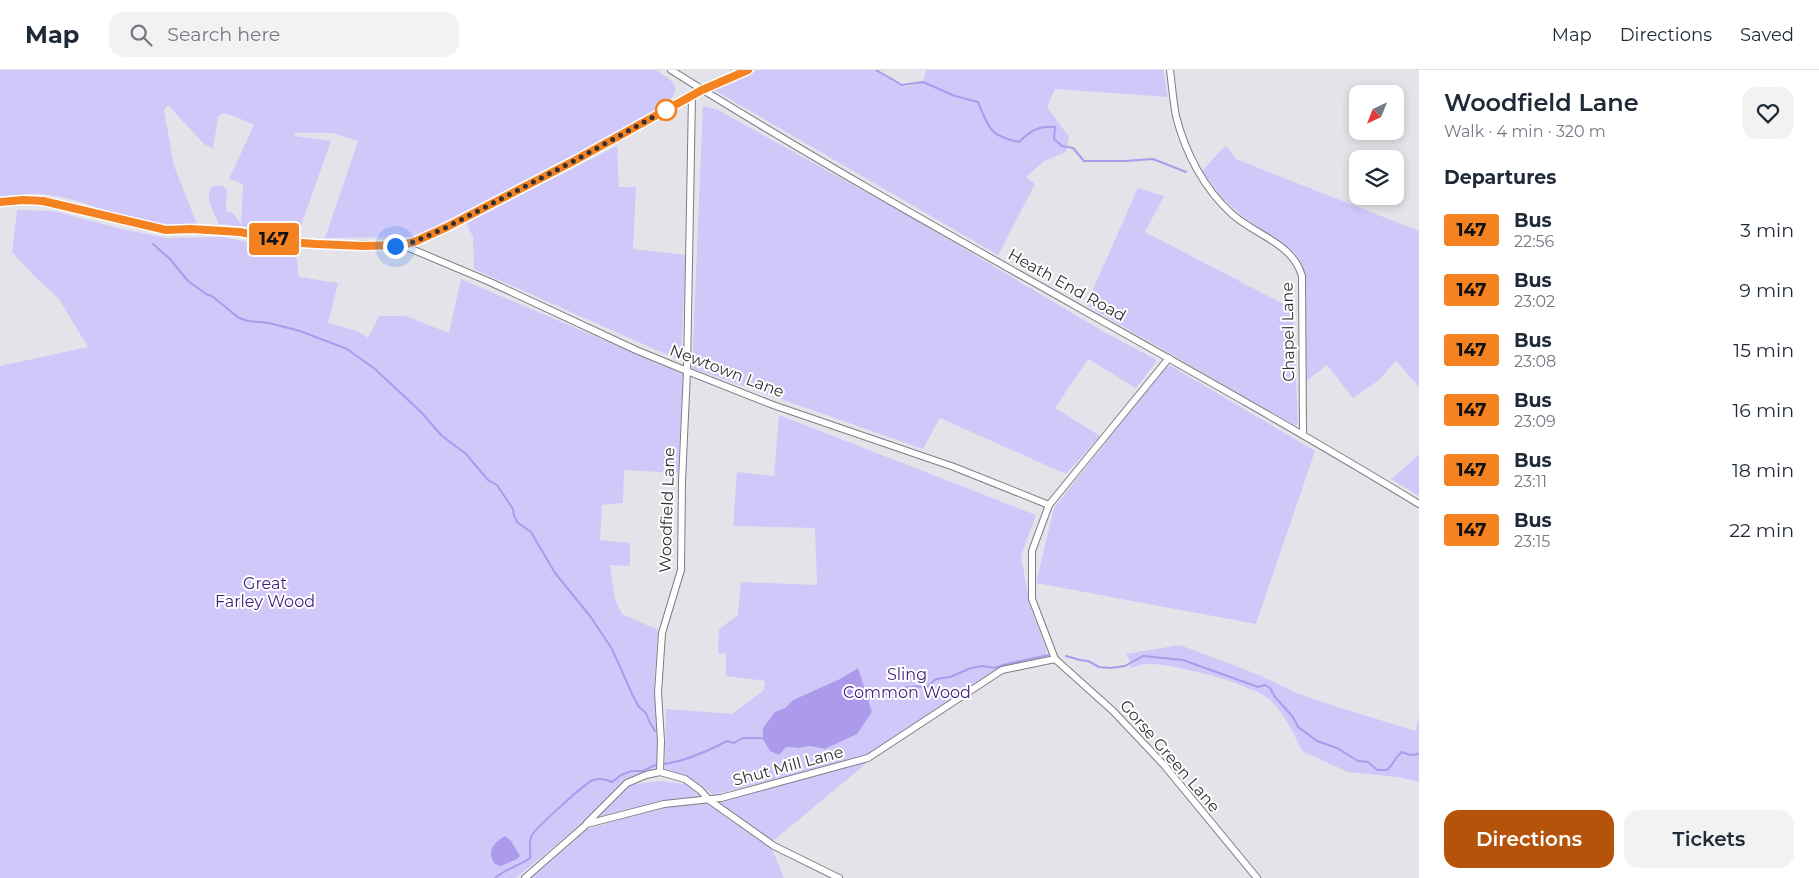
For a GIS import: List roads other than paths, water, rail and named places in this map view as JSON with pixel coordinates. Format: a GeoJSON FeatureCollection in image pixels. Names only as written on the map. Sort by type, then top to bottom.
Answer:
{"type":"FeatureCollection","features":[{"type":"Feature","properties":{"kind":"street","name":"Heath End Road"},"geometry":{"type":"LineString","coordinates":[[670,70],[847,176],[1303,434],[1419,504]]}},
{"type":"Feature","properties":{"kind":"street"},"geometry":{"type":"LineString","coordinates":[[0,202],[43,201],[166,230],[191,229],[240,232],[288,242],[316,244],[402,245],[414,242],[447,227],[572,162],[702,90],[748,70]]}},
{"type":"Feature","properties":{"kind":"street","name":"Chapel Lane"},"geometry":{"type":"LineString","coordinates":[[1170,70],[1176,116],[1192,162],[1214,194],[1232,214],[1286,250],[1295,260],[1302,276],[1303,434]]}},
{"type":"Feature","properties":{"kind":"street","name":"Woodfield Lane"},"geometry":{"type":"LineString","coordinates":[[660,772],[661,741],[658,693],[662,633],[681,570],[692,96]]}},
{"type":"Feature","properties":{"kind":"street","name":"Newtown Lane"},"geometry":{"type":"LineString","coordinates":[[402,245],[490,282],[636,350],[687,371],[773,405],[954,467],[1049,505]]}},
{"type":"Feature","properties":{"kind":"street"},"geometry":{"type":"LineString","coordinates":[[1054,659],[1032,599],[1032,551],[1049,505],[1169,358]]}},
{"type":"Feature","properties":{"kind":"street","name":"Shut Mill Lane"},"geometry":{"type":"LineString","coordinates":[[525,878],[587,824],[664,804],[710,800],[868,758],[1002,670],[1054,659]]}},
{"type":"Feature","properties":{"kind":"street","name":"Gorse Green Lane"},"geometry":{"type":"LineString","coordinates":[[1054,659],[1113,711],[1164,765],[1257,878]]}},
{"type":"Feature","properties":{"kind":"street"},"geometry":{"type":"LineString","coordinates":[[587,824],[627,783],[646,775],[660,772],[684,779],[774,846],[839,878]]}},
{"type":"Feature","properties":{"kind":"waterway"},"geometry":{"type":"LineString","coordinates":[[876,70],[902,85],[923,82],[955,96],[978,102],[992,130],[1009,140],[1019,142],[1035,130],[1044,127],[1055,127],[1054,139],[1062,146],[1073,148],[1084,161],[1153,159],[1186,172]]}},
{"type":"Feature","properties":{"kind":"waterway"},"geometry":{"type":"LineString","coordinates":[[153,244],[170,259],[188,281],[212,296],[239,318],[300,331],[347,349],[375,369],[422,413],[441,435],[466,454],[488,480],[497,485],[513,509],[518,523],[531,532],[555,573],[590,616],[612,649],[633,696],[639,707],[646,713],[655,731]]}},
{"type":"Feature","properties":{"kind":"waterway"},"geometry":{"type":"LineString","coordinates":[[879,698],[902,688],[914,686],[927,687],[936,679],[950,677],[971,668],[983,666],[994,668],[1048,655]]}},
{"type":"Feature","properties":{"kind":"waterway"},"geometry":{"type":"LineString","coordinates":[[1066,656],[1088,661],[1099,667],[1110,668],[1125,666],[1143,656],[1183,660],[1258,687],[1265,685],[1270,688],[1275,697],[1293,717],[1298,727],[1317,741],[1337,748],[1358,761],[1368,762],[1377,770],[1387,770],[1402,752],[1410,755],[1419,754]]}},
{"type":"Feature","properties":{"kind":"waterway"},"geometry":{"type":"LineString","coordinates":[[664,764],[697,755],[727,741],[734,743],[743,738],[763,738]]}},
{"type":"Feature","properties":{"kind":"waterway"},"geometry":{"type":"LineString","coordinates":[[495,878],[530,858],[532,835],[588,783],[598,779],[612,782],[621,775],[632,771],[643,771],[655,765]]}},
{"type":"Feature","properties":{"kind":"park label","name":"Great Farley Wood"},"geometry":{"type":"Point","coordinates":[265,592]}},
{"type":"Feature","properties":{"kind":"park label","name":"Sling Common Wood"},"geometry":{"type":"Point","coordinates":[907,683]}}]}
